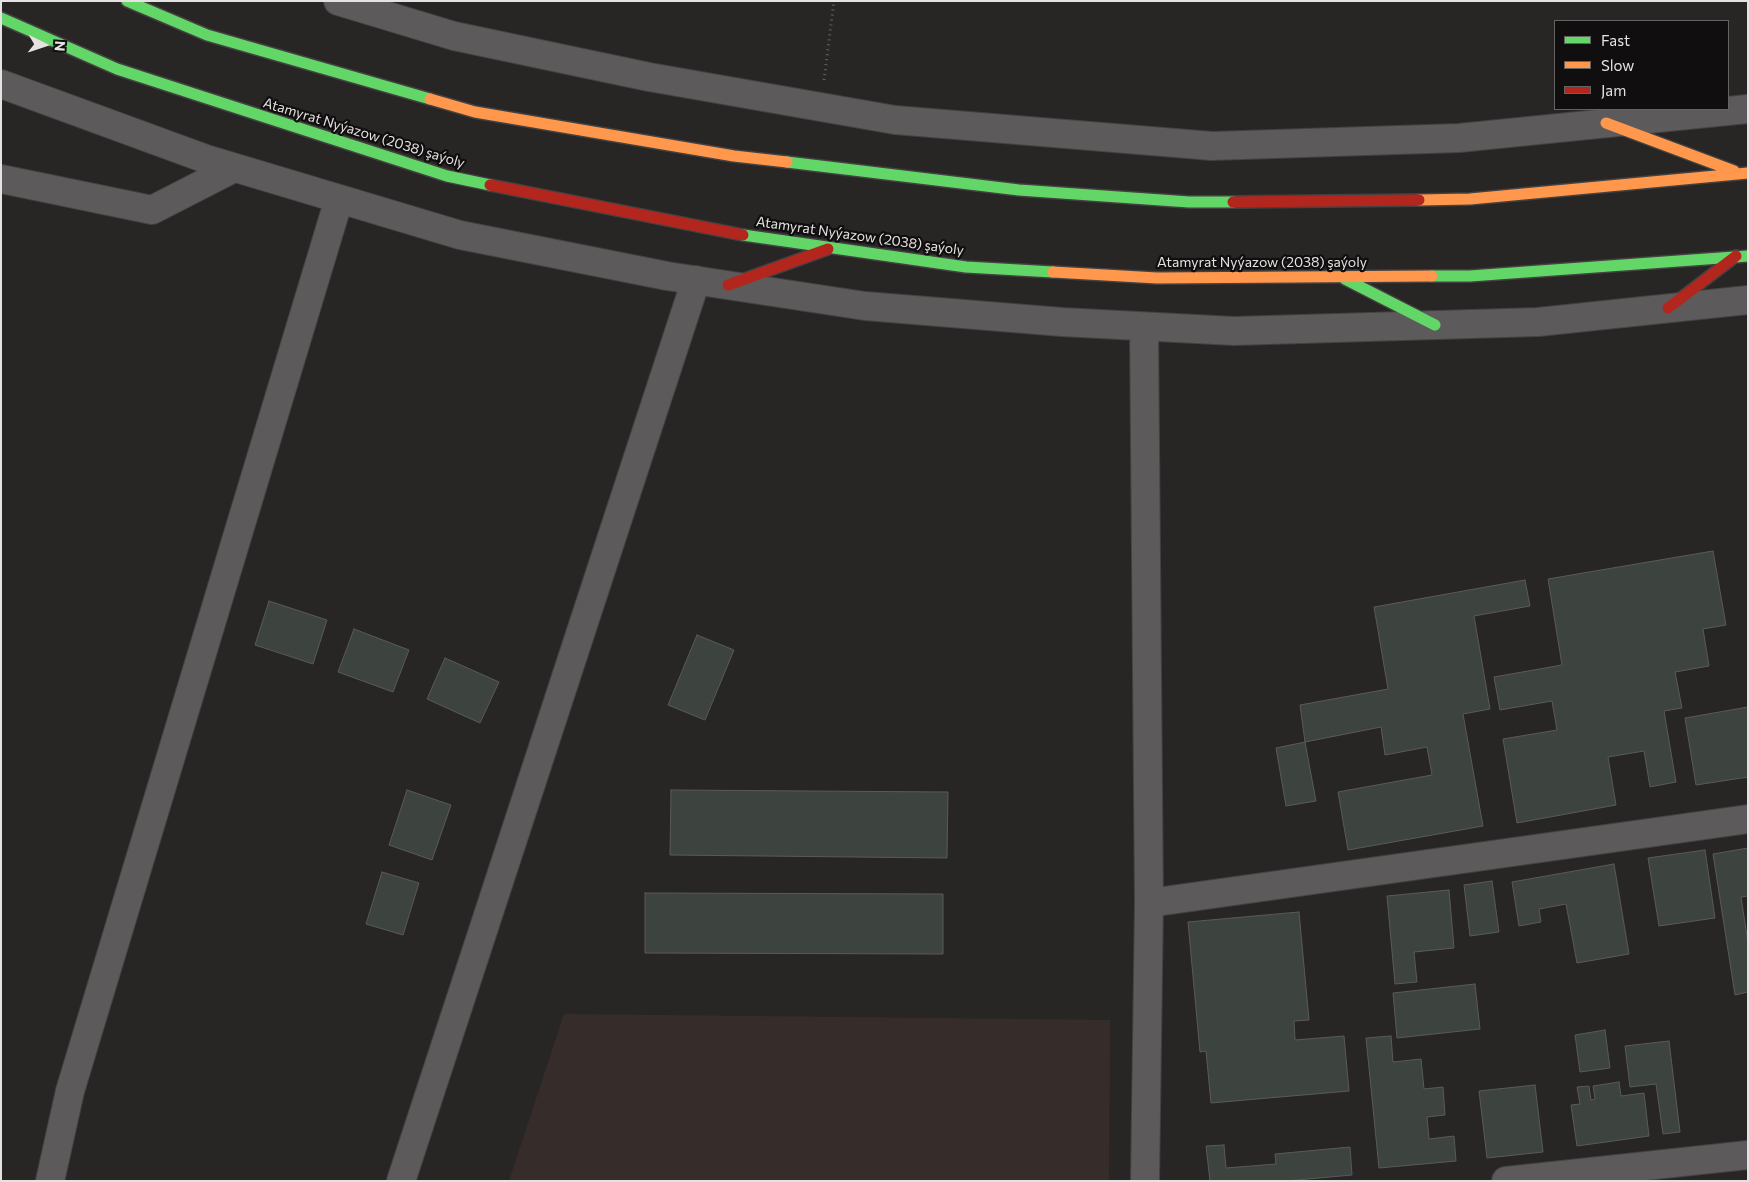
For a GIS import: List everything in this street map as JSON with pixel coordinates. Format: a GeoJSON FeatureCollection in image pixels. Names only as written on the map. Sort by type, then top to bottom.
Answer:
{"type":"FeatureCollection","features":[{"type":"Feature","properties":{"kind":"main road"},"geometry":{"type":"LineString","coordinates":[[127,1],[207,35],[475,112],[734,156],[1019,190],[1189,202],[1470,199],[1744,173]]}},
{"type":"Feature","properties":{"kind":"main road","name":"Atamyrat Nyýazow (2038) şaýoly"},"geometry":{"type":"LineString","coordinates":[[1,18],[117,69],[447,176],[718,231],[966,267],[1148,278],[1470,276],[1748,256]]}},
{"type":"Feature","properties":{"kind":"main road"},"geometry":{"type":"LineString","coordinates":[[1606,123],[1744,173]]}},
{"type":"Feature","properties":{"kind":"main road"},"geometry":{"type":"LineString","coordinates":[[728,285],[832,248]]}},
{"type":"Feature","properties":{"kind":"main road"},"geometry":{"type":"LineString","coordinates":[[1668,308],[1736,256]]}},
{"type":"Feature","properties":{"kind":"main road"},"geometry":{"type":"LineString","coordinates":[[1341,277],[1434,325]]}},
{"type":"Feature","properties":{"kind":"street"},"geometry":{"type":"LineString","coordinates":[[338,1],[392,9],[454,36],[648,77],[895,120],[1212,146],[1459,138],[1748,109]]}},
{"type":"Feature","properties":{"kind":"street"},"geometry":{"type":"LineString","coordinates":[[1,84],[206,159],[460,235],[696,280],[865,306],[1062,322],[1234,332],[1538,322],[1748,300]]}},
{"type":"Feature","properties":{"kind":"street"},"geometry":{"type":"LineString","coordinates":[[1,179],[152,210],[234,168]]}},
{"type":"Feature","properties":{"kind":"street"},"geometry":{"type":"LineString","coordinates":[[50,1181],[70,1091],[339,199]]}},
{"type":"Feature","properties":{"kind":"street"},"geometry":{"type":"LineString","coordinates":[[401,1181],[696,280]]}},
{"type":"Feature","properties":{"kind":"street"},"geometry":{"type":"LineString","coordinates":[[1144,327],[1149,903],[1145,1181]]}},
{"type":"Feature","properties":{"kind":"street"},"geometry":{"type":"LineString","coordinates":[[1149,903],[1748,819]]}},
{"type":"Feature","properties":{"kind":"street"},"geometry":{"type":"LineString","coordinates":[[1506,1181],[1748,1155]]}},
{"type":"Feature","properties":{"kind":"path"},"geometry":{"type":"LineString","coordinates":[[820,107],[834,1]]}},
{"type":"Feature","properties":{"kind":"shaded area"},"geometry":{"type":"Polygon","coordinates":[[[564,1014],[1110,1020],[1109,1181],[509,1181],[564,1014]]]}},
{"type":"Feature","properties":{"kind":"building"},"geometry":{"type":"Polygon","coordinates":[[[1713,551],[1726,625],[1703,629],[1709,666],[1675,672],[1682,708],[1664,711],[1676,782],[1650,787],[1644,751],[1608,757],[1616,805],[1517,823],[1503,739],[1557,730],[1552,701],[1500,710],[1494,677],[1562,665],[1548,579],[1713,551]]]}},
{"type":"Feature","properties":{"kind":"building"},"geometry":{"type":"Polygon","coordinates":[[[1525,580],[1530,606],[1474,616],[1490,709],[1463,714],[1483,826],[1348,850],[1338,792],[1432,775],[1427,747],[1385,755],[1381,727],[1305,742],[1300,705],[1388,689],[1374,607],[1525,580]]]}},
{"type":"Feature","properties":{"kind":"building"},"geometry":{"type":"Polygon","coordinates":[[[269,601],[327,620],[313,664],[255,645],[269,601]]]}},
{"type":"Feature","properties":{"kind":"building"},"geometry":{"type":"Polygon","coordinates":[[[354,629],[409,650],[393,692],[338,672],[354,629]]]}},
{"type":"Feature","properties":{"kind":"building"},"geometry":{"type":"Polygon","coordinates":[[[697,635],[734,650],[705,720],[668,705],[697,635]]]}},
{"type":"Feature","properties":{"kind":"building"},"geometry":{"type":"Polygon","coordinates":[[[445,658],[499,682],[480,723],[427,699],[445,658]]]}},
{"type":"Feature","properties":{"kind":"building"},"geometry":{"type":"Polygon","coordinates":[[[1748,707],[1748,777],[1696,785],[1685,718],[1748,707]]]}},
{"type":"Feature","properties":{"kind":"building"},"geometry":{"type":"Polygon","coordinates":[[[1305,742],[1316,801],[1286,806],[1276,748],[1305,742]]]}},
{"type":"Feature","properties":{"kind":"building"},"geometry":{"type":"Polygon","coordinates":[[[407,790],[451,805],[432,860],[389,845],[407,790]]]}},
{"type":"Feature","properties":{"kind":"building"},"geometry":{"type":"Polygon","coordinates":[[[671,790],[948,792],[947,858],[670,855],[671,790]]]}},
{"type":"Feature","properties":{"kind":"building"},"geometry":{"type":"Polygon","coordinates":[[[1748,848],[1748,896],[1741,897],[1748,943],[1748,992],[1735,995],[1713,854],[1748,848]]]}},
{"type":"Feature","properties":{"kind":"building"},"geometry":{"type":"Polygon","coordinates":[[[1705,850],[1715,918],[1659,926],[1648,858],[1705,850]]]}},
{"type":"Feature","properties":{"kind":"building"},"geometry":{"type":"Polygon","coordinates":[[[1614,864],[1629,954],[1577,963],[1566,904],[1539,909],[1541,922],[1519,926],[1512,882],[1614,864]]]}},
{"type":"Feature","properties":{"kind":"building"},"geometry":{"type":"Polygon","coordinates":[[[382,872],[419,883],[403,935],[366,924],[382,872]]]}},
{"type":"Feature","properties":{"kind":"building"},"geometry":{"type":"Polygon","coordinates":[[[1492,881],[1499,932],[1470,936],[1464,885],[1492,881]]]}},
{"type":"Feature","properties":{"kind":"building"},"geometry":{"type":"Polygon","coordinates":[[[1449,890],[1454,948],[1414,952],[1417,982],[1395,984],[1387,896],[1449,890]]]}},
{"type":"Feature","properties":{"kind":"building"},"geometry":{"type":"Polygon","coordinates":[[[645,893],[943,894],[943,954],[645,953],[645,893]]]}},
{"type":"Feature","properties":{"kind":"building"},"geometry":{"type":"Polygon","coordinates":[[[1299,912],[1309,1020],[1294,1021],[1295,1040],[1344,1036],[1349,1091],[1211,1103],[1206,1051],[1200,1052],[1188,922],[1299,912]]]}},
{"type":"Feature","properties":{"kind":"building"},"geometry":{"type":"Polygon","coordinates":[[[1475,984],[1480,1029],[1397,1038],[1393,993],[1475,984]]]}},
{"type":"Feature","properties":{"kind":"building"},"geometry":{"type":"Polygon","coordinates":[[[1605,1030],[1610,1068],[1580,1072],[1575,1035],[1605,1030]]]}},
{"type":"Feature","properties":{"kind":"building"},"geometry":{"type":"Polygon","coordinates":[[[1391,1036],[1393,1062],[1421,1059],[1424,1089],[1443,1087],[1445,1115],[1427,1117],[1429,1139],[1454,1136],[1456,1161],[1379,1168],[1366,1038],[1391,1036]]]}},
{"type":"Feature","properties":{"kind":"building"},"geometry":{"type":"Polygon","coordinates":[[[1669,1041],[1680,1132],[1663,1134],[1656,1084],[1630,1087],[1625,1046],[1669,1041]]]}},
{"type":"Feature","properties":{"kind":"building"},"geometry":{"type":"Polygon","coordinates":[[[1619,1082],[1621,1096],[1644,1093],[1649,1136],[1577,1146],[1571,1105],[1580,1104],[1577,1087],[1589,1086],[1591,1100],[1595,1099],[1593,1086],[1619,1082]]]}},
{"type":"Feature","properties":{"kind":"building"},"geometry":{"type":"Polygon","coordinates":[[[1535,1085],[1543,1152],[1487,1158],[1479,1091],[1535,1085]]]}},
{"type":"Feature","properties":{"kind":"building"},"geometry":{"type":"Polygon","coordinates":[[[1224,1145],[1226,1168],[1276,1164],[1275,1154],[1350,1147],[1352,1175],[1286,1181],[1210,1181],[1206,1146],[1224,1145]]]}},
{"type":"Feature","properties":{"kind":"traffic: fast"},"geometry":{"type":"LineString","coordinates":[[127,1],[207,35],[430,99]]}},
{"type":"Feature","properties":{"kind":"traffic: fast"},"geometry":{"type":"LineString","coordinates":[[1,18],[117,69],[447,176],[490,185]]}},
{"type":"Feature","properties":{"kind":"traffic: fast"},"geometry":{"type":"LineString","coordinates":[[787,162],[1019,190],[1189,202],[1233,202]]}},
{"type":"Feature","properties":{"kind":"traffic: fast"},"geometry":{"type":"LineString","coordinates":[[743,235],[966,267],[1053,272]]}},
{"type":"Feature","properties":{"kind":"traffic: fast"},"geometry":{"type":"LineString","coordinates":[[1432,276],[1470,276],[1748,256]]}},
{"type":"Feature","properties":{"kind":"traffic: fast"},"geometry":{"type":"LineString","coordinates":[[1345,279],[1435,325]]}},
{"type":"Feature","properties":{"kind":"traffic: slow"},"geometry":{"type":"LineString","coordinates":[[430,99],[475,112],[734,156],[787,162]]}},
{"type":"Feature","properties":{"kind":"traffic: slow"},"geometry":{"type":"LineString","coordinates":[[1606,123],[1734,171]]}},
{"type":"Feature","properties":{"kind":"traffic: slow"},"geometry":{"type":"LineString","coordinates":[[1419,200],[1470,199],[1748,173]]}},
{"type":"Feature","properties":{"kind":"traffic: slow"},"geometry":{"type":"LineString","coordinates":[[1053,272],[1157,278],[1432,276]]}},
{"type":"Feature","properties":{"kind":"traffic: jam"},"geometry":{"type":"LineString","coordinates":[[490,185],[743,235]]}},
{"type":"Feature","properties":{"kind":"traffic: jam"},"geometry":{"type":"LineString","coordinates":[[1233,202],[1419,200]]}},
{"type":"Feature","properties":{"kind":"traffic: jam"},"geometry":{"type":"LineString","coordinates":[[728,285],[828,249]]}},
{"type":"Feature","properties":{"kind":"traffic: jam"},"geometry":{"type":"LineString","coordinates":[[1668,308],[1736,256]]}}]}
